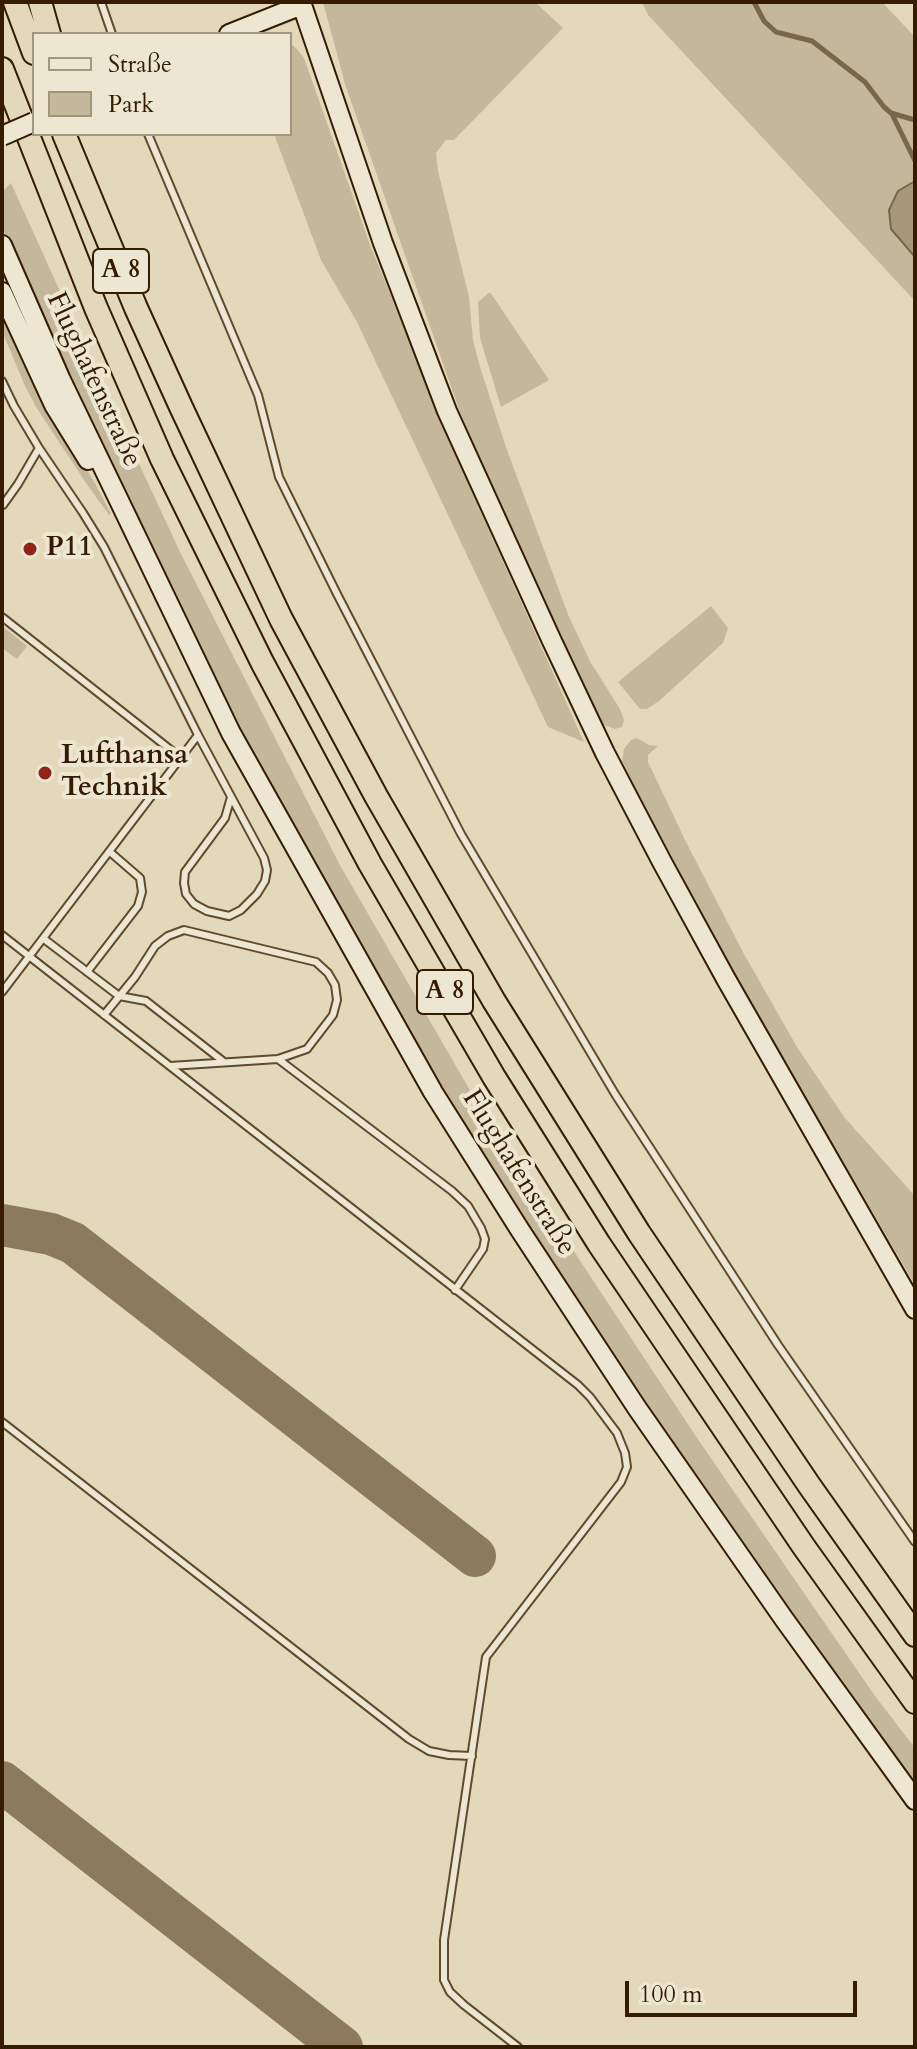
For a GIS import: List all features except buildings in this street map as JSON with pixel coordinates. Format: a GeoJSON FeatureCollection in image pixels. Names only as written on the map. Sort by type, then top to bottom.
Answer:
{"type":"FeatureCollection","features":[{"type":"Feature","properties":{"kind":"highway"},"geometry":{"type":"LineString","coordinates":[[15,2],[32,48]]}},
{"type":"Feature","properties":{"kind":"highway"},"geometry":{"type":"LineString","coordinates":[[40,2],[48,32]]}},
{"type":"Feature","properties":{"kind":"highway","name":"A 8"},"geometry":{"type":"LineString","coordinates":[[2,69],[65,231],[162,459],[262,662],[370,864],[494,1077],[599,1244],[770,1497],[915,1702]]}},
{"type":"Feature","properties":{"kind":"highway","name":"A 8"},"geometry":{"type":"LineString","coordinates":[[65,136],[181,407],[281,619],[376,796],[494,1001],[639,1233],[915,1635]]}},
{"type":"Feature","properties":{"kind":"main road"},"geometry":{"type":"LineString","coordinates":[[234,32],[301,4],[383,243],[447,411],[551,639],[662,862],[915,1309]]}},
{"type":"Feature","properties":{"kind":"main road"},"geometry":{"type":"LineString","coordinates":[[2,136],[32,123]]}},
{"type":"Feature","properties":{"kind":"main road","name":"Flughafenstraße"},"geometry":{"type":"LineString","coordinates":[[2,245],[61,380],[231,733],[433,1092],[637,1408],[915,1800]]}},
{"type":"Feature","properties":{"kind":"main road","name":"Flughafenstraße"},"geometry":{"type":"LineString","coordinates":[[2,292],[54,405],[137,537]]}},
{"type":"Feature","properties":{"kind":"lane"},"geometry":{"type":"LineString","coordinates":[[101,2],[111,32]]}},
{"type":"Feature","properties":{"kind":"lane"},"geometry":{"type":"LineString","coordinates":[[149,136],[258,395],[279,477],[461,834],[615,1094],[778,1345],[915,1542]]}},
{"type":"Feature","properties":{"kind":"lane"},"geometry":{"type":"LineString","coordinates":[[2,381],[39,448],[104,547],[198,735],[264,858],[267,870],[265,881],[241,910],[229,916],[207,911],[194,904],[186,894],[184,883],[185,872],[225,818],[231,797]]}},
{"type":"Feature","properties":{"kind":"lane"},"geometry":{"type":"LineString","coordinates":[[3,505],[39,448]]}},
{"type":"Feature","properties":{"kind":"lane"},"geometry":{"type":"LineString","coordinates":[[2,617],[181,758]]}},
{"type":"Feature","properties":{"kind":"lane"},"geometry":{"type":"LineString","coordinates":[[2,992],[198,735]]}},
{"type":"Feature","properties":{"kind":"lane"},"geometry":{"type":"LineString","coordinates":[[87,972],[138,906],[142,892],[140,878],[110,852]]}},
{"type":"Feature","properties":{"kind":"lane"},"geometry":{"type":"LineString","coordinates":[[104,1015],[155,946],[168,936],[184,930],[316,962],[335,985],[337,1000],[333,1015],[307,1049],[278,1059],[170,1066]]}},
{"type":"Feature","properties":{"kind":"lane"},"geometry":{"type":"LineString","coordinates":[[2,935],[578,1385],[617,1433],[627,1467],[621,1482],[486,1657],[444,1940],[444,1980],[450,1992],[464,2005],[518,2047]]}},
{"type":"Feature","properties":{"kind":"lane"},"geometry":{"type":"LineString","coordinates":[[44,939],[119,996],[146,1001],[224,1063]]}},
{"type":"Feature","properties":{"kind":"lane"},"geometry":{"type":"LineString","coordinates":[[278,1059],[468,1206],[485,1239],[483,1249],[455,1290]]}},
{"type":"Feature","properties":{"kind":"lane"},"geometry":{"type":"LineString","coordinates":[[2,1422],[409,1739],[429,1751],[472,1756]]}},
{"type":"Feature","properties":{"kind":"green space"},"geometry":{"type":"Polygon","coordinates":[[[323,2],[535,2],[563,28],[454,140],[446,140],[436,153],[469,297],[473,340],[480,367],[507,450],[569,617],[591,663],[620,709],[624,720],[622,727],[615,729],[601,724],[526,564],[460,412],[345,84],[323,2]]]}},
{"type":"Feature","properties":{"kind":"green space"},"geometry":{"type":"Polygon","coordinates":[[[642,2],[882,2],[915,37],[915,301],[648,15],[642,2]]]}},
{"type":"Feature","properties":{"kind":"green space"},"geometry":{"type":"Polygon","coordinates":[[[292,45],[304,58],[369,242],[457,459],[584,742],[548,727],[357,322],[321,260],[275,136],[292,136],[292,45]]]}},
{"type":"Feature","properties":{"kind":"green space"},"geometry":{"type":"Polygon","coordinates":[[[11,183],[180,552],[341,867],[486,1118],[695,1435],[875,1696],[915,1748],[915,1784],[823,1661],[613,1355],[455,1111],[292,831],[186,625],[2,227],[2,192],[11,183]]]}},
{"type":"Feature","properties":{"kind":"green space"},"geometry":{"type":"Polygon","coordinates":[[[490,292],[549,380],[501,407],[480,338],[478,302],[490,292]]]}},
{"type":"Feature","properties":{"kind":"green space"},"geometry":{"type":"Polygon","coordinates":[[[2,310],[48,405],[111,514],[86,483],[36,407],[2,331],[2,310]]]}},
{"type":"Feature","properties":{"kind":"green space"},"geometry":{"type":"Polygon","coordinates":[[[711,606],[728,628],[723,643],[659,701],[647,709],[640,709],[618,682],[711,606]]]}},
{"type":"Feature","properties":{"kind":"green space"},"geometry":{"type":"Polygon","coordinates":[[[2,626],[27,646],[17,659],[2,648],[2,626]]]}},
{"type":"Feature","properties":{"kind":"green space"},"geometry":{"type":"Polygon","coordinates":[[[637,738],[658,746],[648,755],[648,762],[744,954],[797,1047],[845,1118],[915,1196],[915,1285],[737,978],[648,814],[622,761],[624,749],[637,738]]]}},
{"type":"Feature","properties":{"kind":"shaded area"},"geometry":{"type":"Polygon","coordinates":[[[915,181],[915,257],[891,229],[889,210],[898,191],[915,181]]]}},
{"type":"Feature","properties":{"kind":"waterway"},"geometry":{"type":"LineString","coordinates":[[754,2],[764,21],[776,32],[812,41],[865,82],[891,113],[915,120]]}},
{"type":"Feature","properties":{"kind":"waterway"},"geometry":{"type":"LineString","coordinates":[[892,114],[915,161]]}},
{"type":"Feature","properties":{"kind":"taxiway"},"geometry":{"type":"LineString","coordinates":[[2,1225],[51,1234],[73,1243],[475,1556]]}},
{"type":"Feature","properties":{"kind":"taxiway"},"geometry":{"type":"LineString","coordinates":[[2,1782],[342,2047]]}},
{"type":"Feature","properties":{"kind":"place","name":"P11"},"geometry":{"type":"Point","coordinates":[30,549]}},
{"type":"Feature","properties":{"kind":"place","name":"Lufthansa Technik"},"geometry":{"type":"Point","coordinates":[45,773]}}]}
